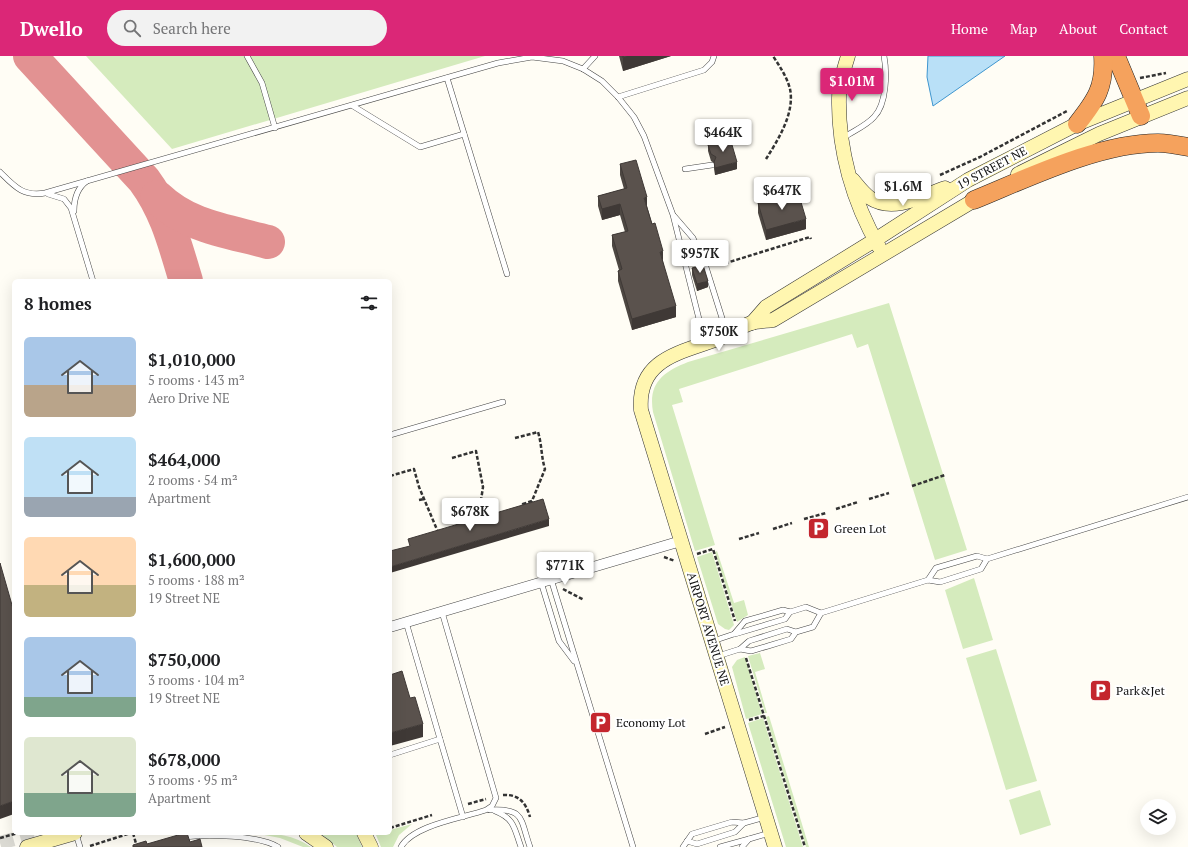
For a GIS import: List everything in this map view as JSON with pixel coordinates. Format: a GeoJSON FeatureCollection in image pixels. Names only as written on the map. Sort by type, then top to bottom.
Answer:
{"type":"FeatureCollection","features":[{"type":"Feature","properties":{"kind":"highway"},"geometry":{"type":"LineString","coordinates":[[1074,116],[1092,105],[1101,88],[1103,56]]}},
{"type":"Feature","properties":{"kind":"highway"},"geometry":{"type":"LineString","coordinates":[[1116,56],[1125,81],[1136,91],[1141,116]]}},
{"type":"Feature","properties":{"kind":"highway"},"geometry":{"type":"LineString","coordinates":[[974,200],[1039,173],[1106,151],[1134,145],[1158,143],[1188,147]]}},
{"type":"Feature","properties":{"kind":"street"},"geometry":{"type":"LineString","coordinates":[[848,56],[839,97],[842,138],[850,178],[861,213],[884,255]]}},
{"type":"Feature","properties":{"kind":"street","name":"19 STREET NE"},"geometry":{"type":"LineString","coordinates":[[752,323],[766,308],[968,180],[1074,116],[1136,91],[1186,80]]}},
{"type":"Feature","properties":{"kind":"street","name":"19 STREET NE"},"geometry":{"type":"LineString","coordinates":[[641,410],[640,399],[643,385],[655,367],[675,354],[705,344],[752,323],[773,320],[1032,166],[1099,134],[1188,98]]}},
{"type":"Feature","properties":{"kind":"street"},"geometry":{"type":"LineString","coordinates":[[850,178],[872,199],[895,204],[904,203],[968,180]]}},
{"type":"Feature","properties":{"kind":"street","name":"AIRPORT AVENUE NE"},"geometry":{"type":"LineString","coordinates":[[641,410],[775,847]]}},
{"type":"Feature","properties":{"kind":"street"},"geometry":{"type":"LineString","coordinates":[[392,626],[681,541]]}},
{"type":"Feature","properties":{"kind":"street"},"geometry":{"type":"LineString","coordinates":[[27,847],[68,835]]}},
{"type":"Feature","properties":{"kind":"street"},"geometry":{"type":"LineString","coordinates":[[309,835],[326,847]]}},
{"type":"Feature","properties":{"kind":"street"},"geometry":{"type":"LineString","coordinates":[[365,835],[370,847]]}},
{"type":"Feature","properties":{"kind":"lane"},"geometry":{"type":"LineString","coordinates":[[247,56],[262,83],[275,128]]}},
{"type":"Feature","properties":{"kind":"lane"},"geometry":{"type":"LineString","coordinates":[[583,69],[595,56]]}},
{"type":"Feature","properties":{"kind":"lane"},"geometry":{"type":"LineString","coordinates":[[618,97],[704,70],[712,62],[714,56]]}},
{"type":"Feature","properties":{"kind":"lane"},"geometry":{"type":"LineString","coordinates":[[842,138],[876,116],[882,101],[886,83],[884,56]]}},
{"type":"Feature","properties":{"kind":"lane"},"geometry":{"type":"LineString","coordinates":[[0,172],[23,193],[34,195],[45,193],[504,62],[532,57],[563,61],[583,69],[602,81],[618,97],[634,117],[644,136],[673,215],[705,344]]}},
{"type":"Feature","properties":{"kind":"lane"},"geometry":{"type":"LineString","coordinates":[[447,78],[507,274]]}},
{"type":"Feature","properties":{"kind":"lane"},"geometry":{"type":"LineString","coordinates":[[353,106],[420,147],[464,134]]}},
{"type":"Feature","properties":{"kind":"lane"},"geometry":{"type":"LineString","coordinates":[[685,169],[712,165]]}},
{"type":"Feature","properties":{"kind":"lane"},"geometry":{"type":"LineString","coordinates":[[74,220],[76,197],[83,184],[90,180]]}},
{"type":"Feature","properties":{"kind":"lane"},"geometry":{"type":"LineString","coordinates":[[45,193],[64,199],[71,208],[92,279]]}},
{"type":"Feature","properties":{"kind":"lane"},"geometry":{"type":"LineString","coordinates":[[673,215],[693,238],[705,264],[727,335]]}},
{"type":"Feature","properties":{"kind":"lane"},"geometry":{"type":"LineString","coordinates":[[392,434],[503,402]]}},
{"type":"Feature","properties":{"kind":"lane"},"geometry":{"type":"LineString","coordinates":[[928,580],[936,568],[977,556],[988,559],[1188,497]]}},
{"type":"Feature","properties":{"kind":"lane"},"geometry":{"type":"LineString","coordinates":[[734,634],[745,621],[783,610],[790,612],[806,607],[821,613],[928,580],[940,582],[981,569],[988,559]]}},
{"type":"Feature","properties":{"kind":"lane"},"geometry":{"type":"LineString","coordinates":[[546,580],[559,641],[577,665]]}},
{"type":"Feature","properties":{"kind":"lane"},"geometry":{"type":"LineString","coordinates":[[546,580],[577,665],[633,847]]}},
{"type":"Feature","properties":{"kind":"lane"},"geometry":{"type":"LineString","coordinates":[[442,612],[495,793],[494,802],[488,810]]}},
{"type":"Feature","properties":{"kind":"lane"},"geometry":{"type":"LineString","coordinates":[[712,641],[785,619],[790,612]]}},
{"type":"Feature","properties":{"kind":"lane"},"geometry":{"type":"LineString","coordinates":[[717,656],[740,649],[749,641],[787,629],[796,632],[812,627],[821,613]]}},
{"type":"Feature","properties":{"kind":"lane"},"geometry":{"type":"LineString","coordinates":[[406,622],[463,818]]}},
{"type":"Feature","properties":{"kind":"lane"},"geometry":{"type":"LineString","coordinates":[[740,649],[751,651],[768,646],[791,639],[796,632]]}},
{"type":"Feature","properties":{"kind":"lane"},"geometry":{"type":"LineString","coordinates":[[392,753],[440,739]]}},
{"type":"Feature","properties":{"kind":"lane"},"geometry":{"type":"LineString","coordinates":[[488,810],[504,814],[512,821],[521,847]]}},
{"type":"Feature","properties":{"kind":"lane"},"geometry":{"type":"LineString","coordinates":[[401,847],[409,837],[415,833],[488,810],[508,810],[518,815],[530,847]]}},
{"type":"Feature","properties":{"kind":"lane"},"geometry":{"type":"LineString","coordinates":[[687,841],[697,844],[735,832],[744,824],[766,817]]}},
{"type":"Feature","properties":{"kind":"lane"},"geometry":{"type":"LineString","coordinates":[[683,847],[692,834],[732,822],[744,824]]}},
{"type":"Feature","properties":{"kind":"lane"},"geometry":{"type":"LineString","coordinates":[[720,847],[771,832]]}},
{"type":"Feature","properties":{"kind":"lane"},"geometry":{"type":"LineString","coordinates":[[76,835],[80,847]]}},
{"type":"Feature","properties":{"kind":"lane"},"geometry":{"type":"LineString","coordinates":[[175,839],[197,836],[260,839],[278,847]]}},
{"type":"Feature","properties":{"kind":"lane"},"geometry":{"type":"LineString","coordinates":[[742,847],[749,838]]}},
{"type":"Feature","properties":{"kind":"path"},"geometry":{"type":"LineString","coordinates":[[766,159],[778,139],[791,98],[784,74],[773,56]]}},
{"type":"Feature","properties":{"kind":"path"},"geometry":{"type":"LineString","coordinates":[[1136,91],[1140,78],[1173,72]]}},
{"type":"Feature","properties":{"kind":"path"},"geometry":{"type":"LineString","coordinates":[[939,176],[1074,116]]}},
{"type":"Feature","properties":{"kind":"path"},"geometry":{"type":"LineString","coordinates":[[896,185],[922,183]]}},
{"type":"Feature","properties":{"kind":"path"},"geometry":{"type":"LineString","coordinates":[[705,264],[723,264],[810,237],[811,239]]}},
{"type":"Feature","properties":{"kind":"path"},"geometry":{"type":"LineString","coordinates":[[514,438],[538,432],[543,446],[542,459],[545,469],[532,501],[523,504],[525,511]]}},
{"type":"Feature","properties":{"kind":"path"},"geometry":{"type":"LineString","coordinates":[[452,458],[476,451],[483,487],[478,525]]}},
{"type":"Feature","properties":{"kind":"path"},"geometry":{"type":"LineString","coordinates":[[392,475],[414,469],[424,499],[440,536]]}},
{"type":"Feature","properties":{"kind":"path"},"geometry":{"type":"LineString","coordinates":[[912,486],[945,475]]}},
{"type":"Feature","properties":{"kind":"path"},"geometry":{"type":"LineString","coordinates":[[869,499],[889,493]]}},
{"type":"Feature","properties":{"kind":"path"},"geometry":{"type":"LineString","coordinates":[[418,500],[424,499]]}},
{"type":"Feature","properties":{"kind":"path"},"geometry":{"type":"LineString","coordinates":[[836,509],[858,502]]}},
{"type":"Feature","properties":{"kind":"path"},"geometry":{"type":"LineString","coordinates":[[804,519],[826,513]]}},
{"type":"Feature","properties":{"kind":"path"},"geometry":{"type":"LineString","coordinates":[[773,529],[792,523]]}},
{"type":"Feature","properties":{"kind":"path"},"geometry":{"type":"LineString","coordinates":[[740,539],[760,533]]}},
{"type":"Feature","properties":{"kind":"path"},"geometry":{"type":"LineString","coordinates":[[694,555],[713,549],[735,623]]}},
{"type":"Feature","properties":{"kind":"path"},"geometry":{"type":"LineString","coordinates":[[561,586],[584,600]]}},
{"type":"Feature","properties":{"kind":"path"},"geometry":{"type":"LineString","coordinates":[[746,657],[805,847]]}},
{"type":"Feature","properties":{"kind":"path"},"geometry":{"type":"LineString","coordinates":[[747,721],[764,716]]}},
{"type":"Feature","properties":{"kind":"path"},"geometry":{"type":"LineString","coordinates":[[705,734],[729,726]]}},
{"type":"Feature","properties":{"kind":"path"},"geometry":{"type":"LineString","coordinates":[[466,805],[487,799]]}},
{"type":"Feature","properties":{"kind":"path"},"geometry":{"type":"LineString","coordinates":[[392,827],[439,813]]}},
{"type":"Feature","properties":{"kind":"path"},"geometry":{"type":"LineString","coordinates":[[0,838],[12,835]]}},
{"type":"Feature","properties":{"kind":"path"},"geometry":{"type":"LineString","coordinates":[[90,846],[126,835]]}},
{"type":"Feature","properties":{"kind":"path"},"geometry":{"type":"LineString","coordinates":[[133,835],[137,847]]}},
{"type":"Feature","properties":{"kind":"green space"},"geometry":{"type":"Polygon","coordinates":[[[86,56],[485,56],[172,149],[86,56]]]}},
{"type":"Feature","properties":{"kind":"green space"},"geometry":{"type":"Polygon","coordinates":[[[889,303],[967,550],[935,560],[868,344],[857,348],[852,334],[679,389],[683,402],[672,405],[715,545],[695,551],[653,412],[653,393],[659,380],[671,370],[688,362],[889,303]]]}},
{"type":"Feature","properties":{"kind":"green space"},"geometry":{"type":"Polygon","coordinates":[[[717,551],[734,603],[744,600],[748,615],[737,622],[715,552],[717,551]]]}},
{"type":"Feature","properties":{"kind":"green space"},"geometry":{"type":"Polygon","coordinates":[[[712,552],[734,625],[729,630],[718,624],[697,557],[712,552]]]}},
{"type":"Feature","properties":{"kind":"green space"},"geometry":{"type":"Polygon","coordinates":[[[974,578],[993,640],[963,649],[945,590],[974,578]]]}},
{"type":"Feature","properties":{"kind":"green space"},"geometry":{"type":"Polygon","coordinates":[[[996,649],[1037,781],[1006,790],[966,658],[996,649]]]}},
{"type":"Feature","properties":{"kind":"green space"},"geometry":{"type":"Polygon","coordinates":[[[760,653],[765,669],[755,672],[767,713],[765,713],[748,656],[760,653]]]}},
{"type":"Feature","properties":{"kind":"green space"},"geometry":{"type":"Polygon","coordinates":[[[745,657],[762,714],[746,719],[732,667],[737,660],[745,657]]]}},
{"type":"Feature","properties":{"kind":"green space"},"geometry":{"type":"Polygon","coordinates":[[[769,716],[809,847],[806,847],[766,717],[769,716]]]}},
{"type":"Feature","properties":{"kind":"green space"},"geometry":{"type":"Polygon","coordinates":[[[763,718],[803,847],[786,847],[748,723],[763,718]]]}},
{"type":"Feature","properties":{"kind":"green space"},"geometry":{"type":"Polygon","coordinates":[[[1040,790],[1051,825],[1020,835],[1009,800],[1040,790]]]}},
{"type":"Feature","properties":{"kind":"green space"},"geometry":{"type":"Polygon","coordinates":[[[412,824],[399,835],[393,847],[381,847],[376,835],[392,835],[392,829],[412,824]]]}},
{"type":"Feature","properties":{"kind":"green space"},"geometry":{"type":"Polygon","coordinates":[[[264,835],[291,837],[311,847],[303,847],[280,838],[264,835]]]}},
{"type":"Feature","properties":{"kind":"green space"},"geometry":{"type":"Polygon","coordinates":[[[322,835],[357,835],[362,847],[337,847],[322,835]]]}},
{"type":"Feature","properties":{"kind":"water"},"geometry":{"type":"Polygon","coordinates":[[[928,56],[1005,56],[933,106],[927,77],[928,56]]]}},
{"type":"Feature","properties":{"kind":"building"},"geometry":{"type":"Polygon","coordinates":[[[730,138],[737,162],[715,168],[714,162],[716,157],[711,154],[708,145],[730,138]]]}},
{"type":"Feature","properties":{"kind":"building"},"geometry":{"type":"Polygon","coordinates":[[[636,160],[647,197],[644,198],[652,224],[655,223],[663,251],[660,252],[676,306],[632,319],[618,271],[622,269],[612,235],[628,231],[620,204],[602,209],[598,196],[627,188],[620,164],[636,160]]]}},
{"type":"Feature","properties":{"kind":"building"},"geometry":{"type":"Polygon","coordinates":[[[798,192],[806,219],[766,230],[758,203],[798,192]]]}},
{"type":"Feature","properties":{"kind":"building"},"geometry":{"type":"Polygon","coordinates":[[[703,265],[708,281],[697,284],[692,268],[703,265]]]}},
{"type":"Feature","properties":{"kind":"building"},"geometry":{"type":"Polygon","coordinates":[[[543,499],[549,519],[392,566],[392,550],[410,546],[408,539],[543,499]]]}},
{"type":"Feature","properties":{"kind":"building"},"geometry":{"type":"Polygon","coordinates":[[[0,563],[12,605],[12,802],[0,806],[0,563]]]}},
{"type":"Feature","properties":{"kind":"building"},"geometry":{"type":"Polygon","coordinates":[[[402,671],[410,698],[415,697],[423,724],[392,732],[392,674],[402,671]]]}},
{"type":"Feature","properties":{"kind":"building"},"geometry":{"type":"Polygon","coordinates":[[[178,835],[188,835],[190,842],[200,839],[202,847],[133,847],[133,845],[146,841],[147,844],[178,835]]]}},
{"type":"Feature","properties":{"kind":"taxiway"},"geometry":{"type":"LineString","coordinates":[[30,56],[144,180],[159,204],[170,229],[185,279]]}},
{"type":"Feature","properties":{"kind":"taxiway"},"geometry":{"type":"LineString","coordinates":[[157,197],[169,207],[195,222],[223,231],[268,242]]}},
{"type":"Feature","properties":{"kind":"tunnel"},"geometry":{"type":"LineString","coordinates":[[0,843],[28,835]]}},
{"type":"Feature","properties":{"kind":"place","name":"Green Lot"},"geometry":{"type":"Point","coordinates":[818,529]}},
{"type":"Feature","properties":{"kind":"place","name":"Park&Jet"},"geometry":{"type":"Point","coordinates":[1101,691]}},
{"type":"Feature","properties":{"kind":"place","name":"Economy Lot"},"geometry":{"type":"Point","coordinates":[600,723]}}]}
